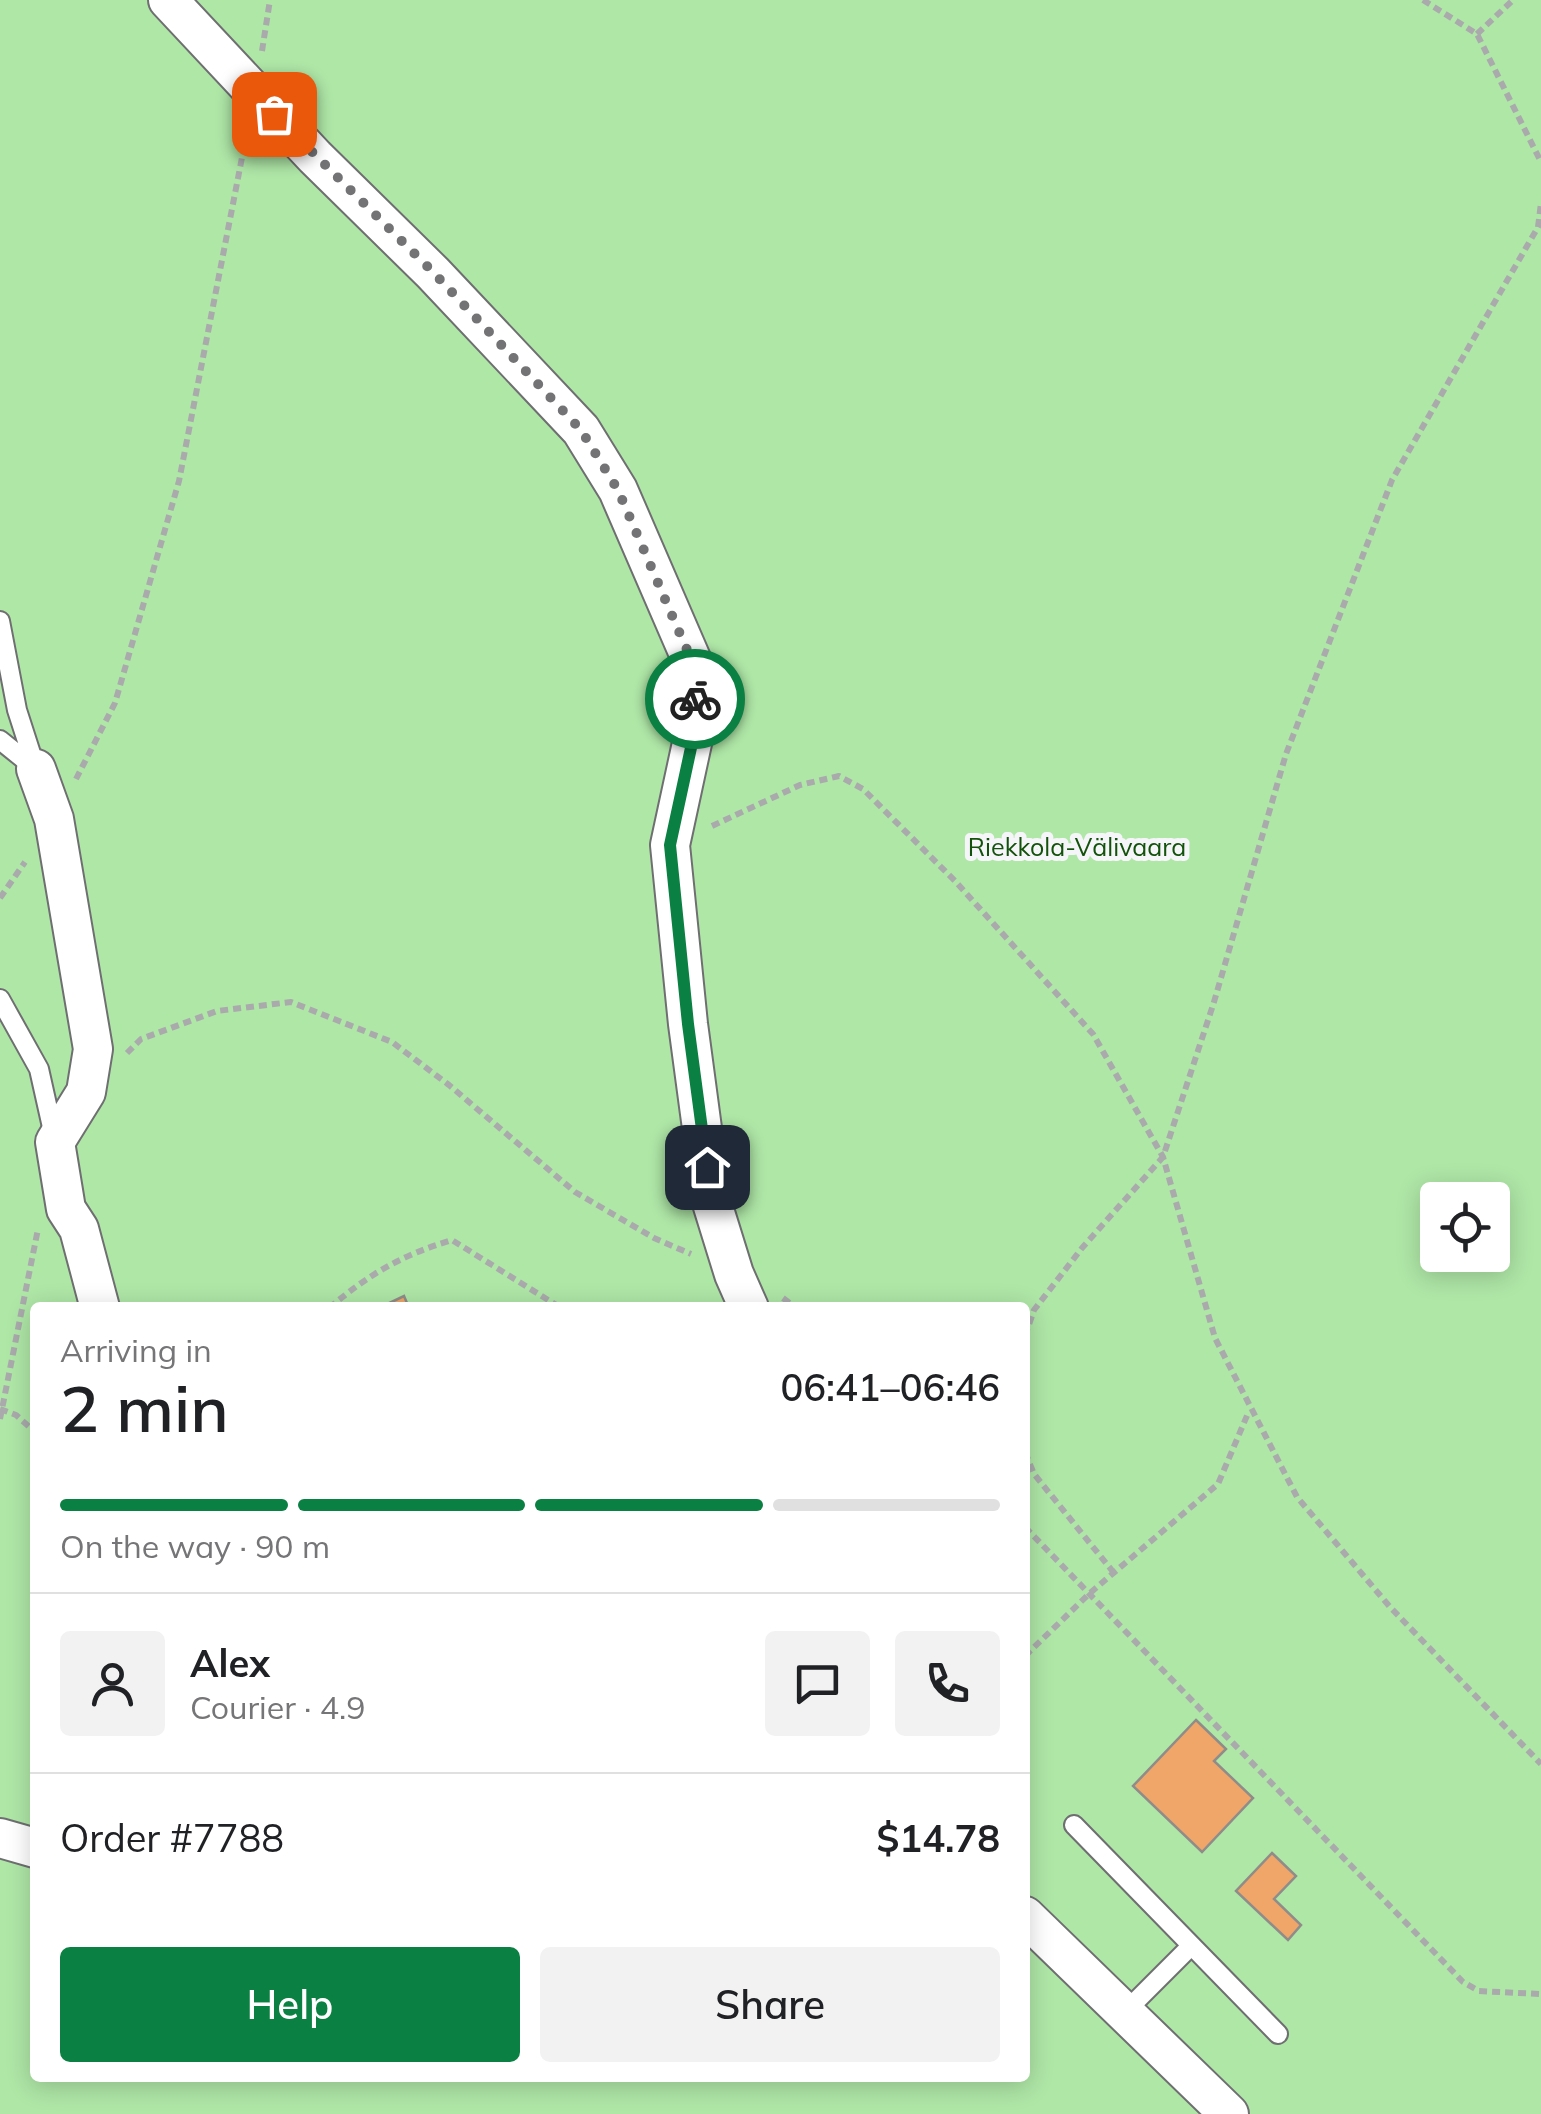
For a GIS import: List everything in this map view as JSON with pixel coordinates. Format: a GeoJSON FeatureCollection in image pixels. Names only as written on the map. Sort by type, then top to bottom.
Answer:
{"type":"FeatureCollection","features":[{"type":"Feature","properties":{"kind":"street"},"geometry":{"type":"LineString","coordinates":[[168,0],[315,158],[433,272],[581,430],[618,490],[692,661],[697,720],[670,845],[712,1203],[741,1291]]}},
{"type":"Feature","properties":{"kind":"street"},"geometry":{"type":"LineString","coordinates":[[36,768],[54,819],[94,1050],[86,1092],[55,1142],[66,1209],[79,1228],[98,1302]]}},
{"type":"Feature","properties":{"kind":"street"},"geometry":{"type":"LineString","coordinates":[[0,1838],[30,1847]]}},
{"type":"Feature","properties":{"kind":"street"},"geometry":{"type":"LineString","coordinates":[[1030,1921],[1228,2114]]}},
{"type":"Feature","properties":{"kind":"lane"},"geometry":{"type":"LineString","coordinates":[[0,621],[17,710],[36,768]]}},
{"type":"Feature","properties":{"kind":"lane"},"geometry":{"type":"LineString","coordinates":[[0,740],[36,768]]}},
{"type":"Feature","properties":{"kind":"lane"},"geometry":{"type":"LineString","coordinates":[[0,999],[39,1069],[55,1142]]}},
{"type":"Feature","properties":{"kind":"lane"},"geometry":{"type":"LineString","coordinates":[[1074,1825],[1278,2034]]}},
{"type":"Feature","properties":{"kind":"lane"},"geometry":{"type":"LineString","coordinates":[[1124,2013],[1191,1946]]}},
{"type":"Feature","properties":{"kind":"path"},"geometry":{"type":"LineString","coordinates":[[0,898],[54,819],[115,704],[174,499],[270,0]]}},
{"type":"Feature","properties":{"kind":"path"},"geometry":{"type":"LineString","coordinates":[[1423,0],[1477,34],[1541,162]]}},
{"type":"Feature","properties":{"kind":"path"},"geometry":{"type":"LineString","coordinates":[[1477,34],[1513,0]]}},
{"type":"Feature","properties":{"kind":"path"},"geometry":{"type":"LineString","coordinates":[[1030,1322],[1034,1310],[1070,1263],[1163,1157],[1214,1002],[1286,754],[1392,480],[1538,228],[1541,203]]}},
{"type":"Feature","properties":{"kind":"path"},"geometry":{"type":"LineString","coordinates":[[670,845],[800,785],[838,776],[863,789],[955,881],[1093,1034],[1163,1157],[1215,1338],[1297,1497],[1390,1607],[1541,1764]]}},
{"type":"Feature","properties":{"kind":"path"},"geometry":{"type":"LineString","coordinates":[[86,1092],[141,1040],[217,1012],[291,1002],[392,1042],[450,1085],[574,1192],[741,1291],[774,1291],[788,1302]]}},
{"type":"Feature","properties":{"kind":"path"},"geometry":{"type":"LineString","coordinates":[[0,1419],[40,1216]]}},
{"type":"Feature","properties":{"kind":"path"},"geometry":{"type":"LineString","coordinates":[[336,1302],[359,1282],[407,1254],[452,1240],[551,1302]]}},
{"type":"Feature","properties":{"kind":"path"},"geometry":{"type":"LineString","coordinates":[[1,1409],[16,1415],[30,1428]]}},
{"type":"Feature","properties":{"kind":"path"},"geometry":{"type":"LineString","coordinates":[[1030,1651],[1218,1484],[1250,1410]]}},
{"type":"Feature","properties":{"kind":"path"},"geometry":{"type":"LineString","coordinates":[[1030,1464],[1114,1573]]}},
{"type":"Feature","properties":{"kind":"path"},"geometry":{"type":"LineString","coordinates":[[1030,1532],[1463,1982],[1479,1990],[1541,1994]]}},
{"type":"Feature","properties":{"kind":"green space","name":"Riekkola-Välivaara"},"geometry":{"type":"Polygon","coordinates":[[[0,0],[1541,0],[1541,2114],[0,2114],[0,0]]]}},
{"type":"Feature","properties":{"kind":"building"},"geometry":{"type":"Polygon","coordinates":[[[1196,1720],[1226,1749],[1214,1761],[1253,1798],[1202,1852],[1133,1786],[1196,1720]]]}},
{"type":"Feature","properties":{"kind":"building"},"geometry":{"type":"Polygon","coordinates":[[[1272,1853],[1296,1876],[1274,1899],[1301,1925],[1288,1940],[1236,1891],[1272,1853]]]}},
{"type":"Feature","properties":{"kind":"way so far"},"geometry":{"type":"LineString","coordinates":[[274,114],[433,272],[581,430],[618,490],[692,661],[695,699]]}},
{"type":"Feature","properties":{"kind":"route"},"geometry":{"type":"LineString","coordinates":[[695,699],[697,720],[670,845],[707,1167]]}}]}
